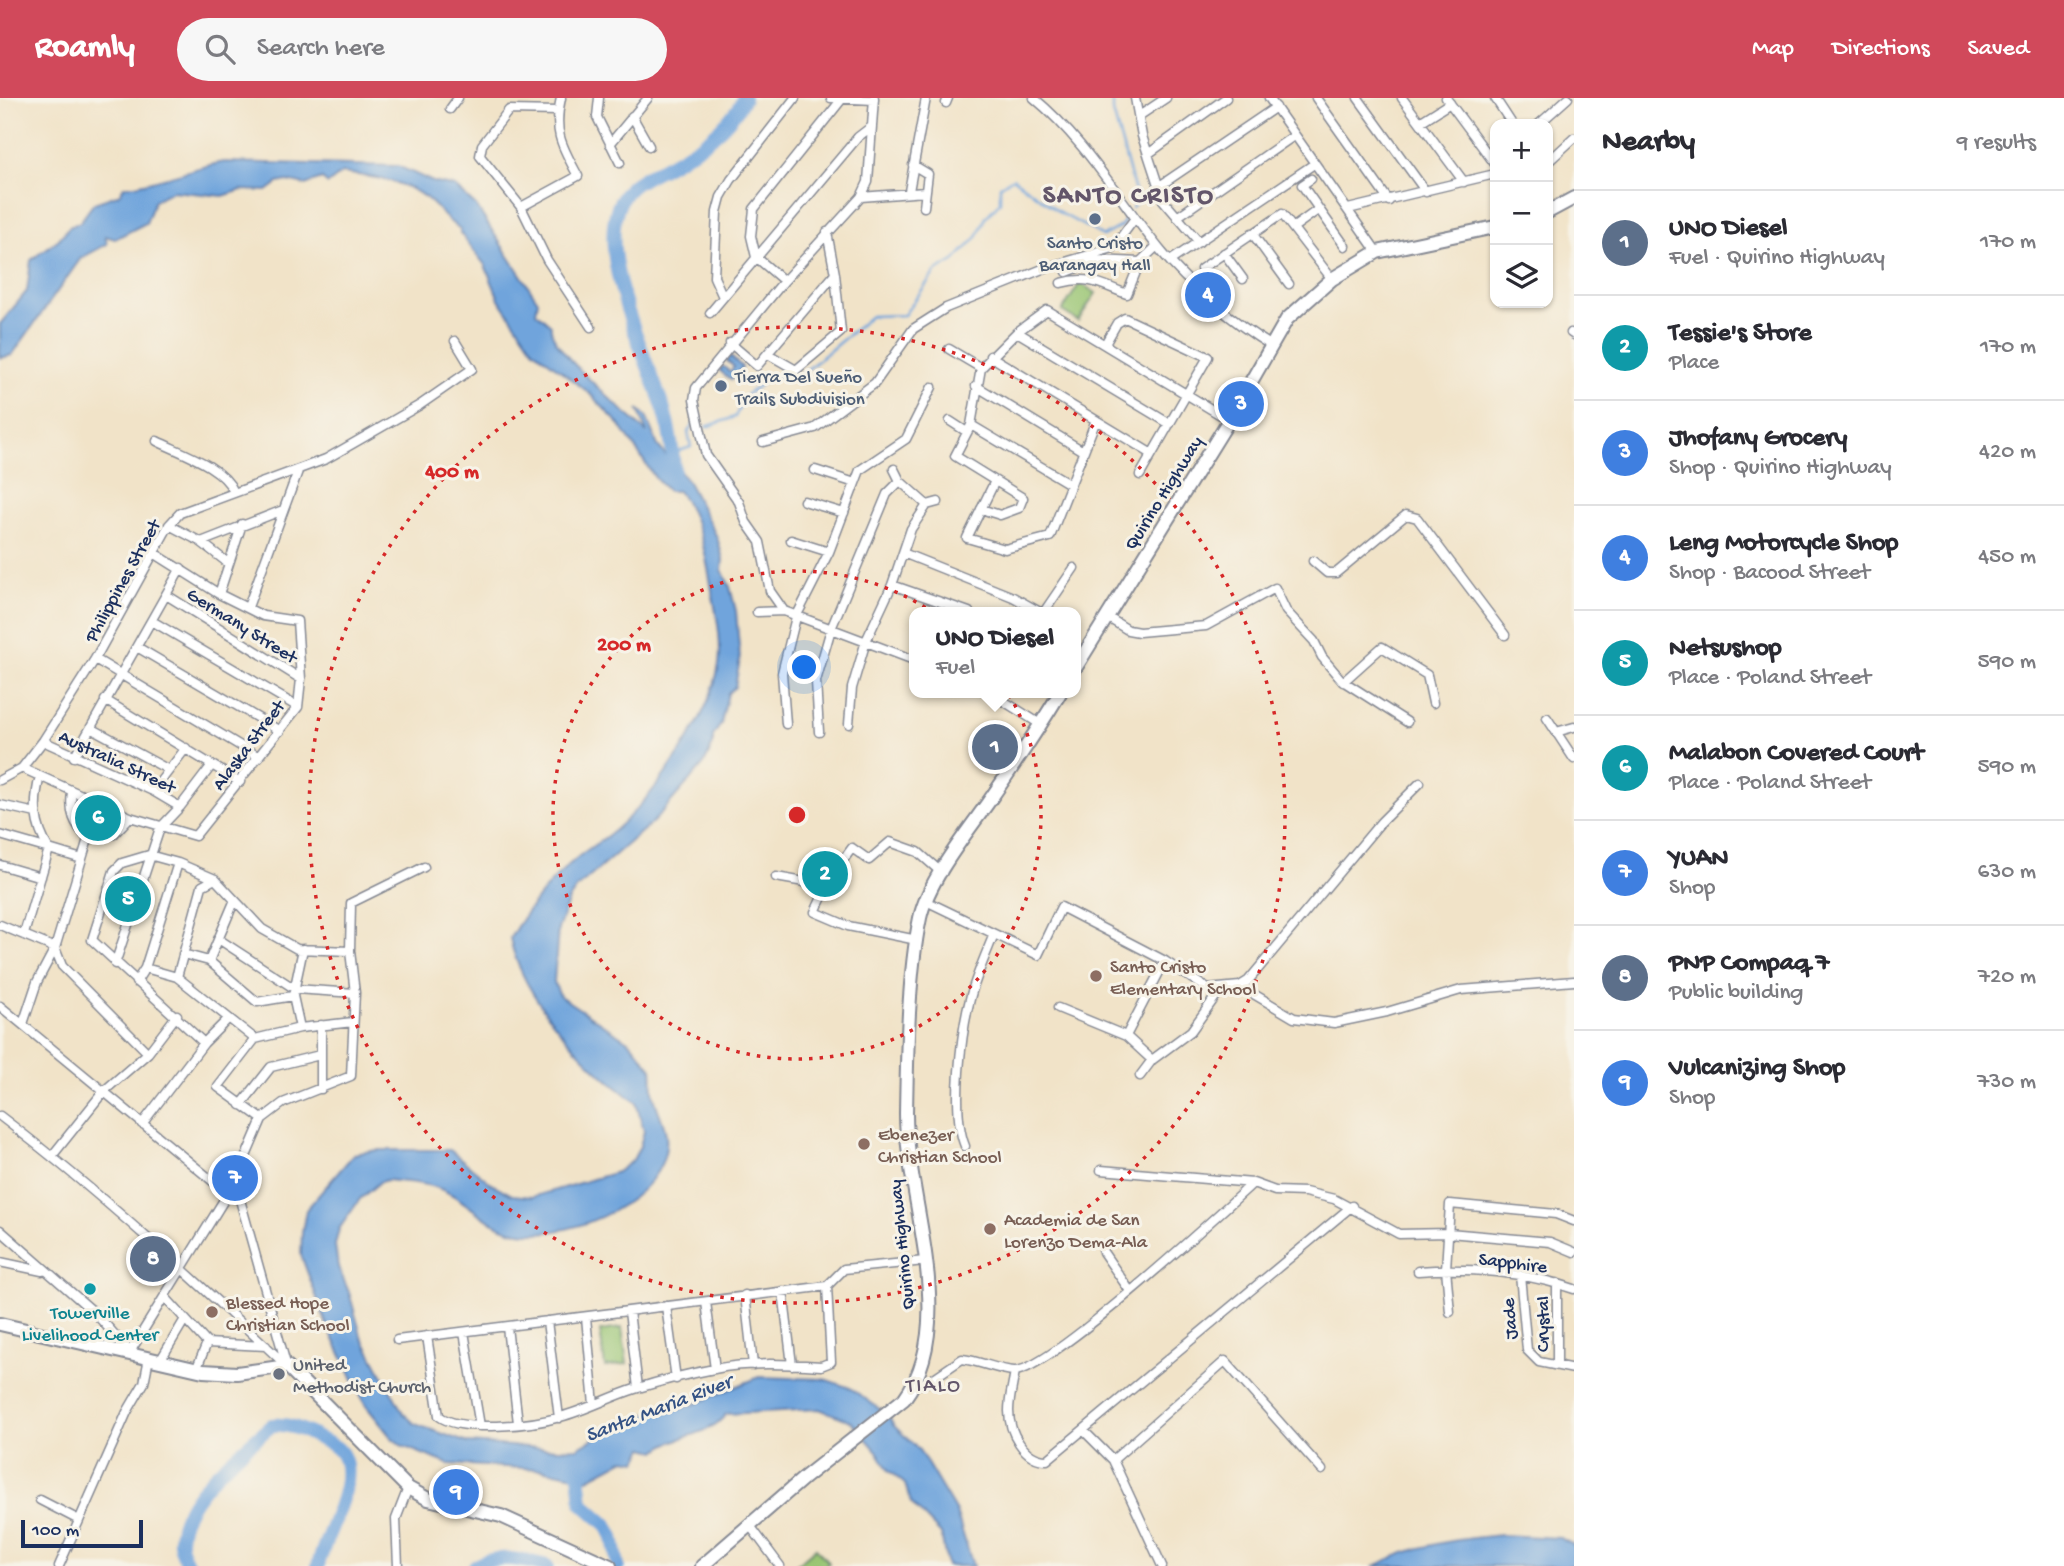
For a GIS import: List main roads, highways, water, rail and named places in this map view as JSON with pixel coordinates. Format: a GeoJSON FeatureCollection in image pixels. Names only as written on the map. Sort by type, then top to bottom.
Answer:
{"type":"FeatureCollection","features":[{"type":"Feature","properties":{"kind":"main road"},"geometry":{"type":"LineString","coordinates":[[1553,209],[1574,198]]}},
{"type":"Feature","properties":{"kind":"main road","name":"Quirino Highway"},"geometry":{"type":"LineString","coordinates":[[1081,659],[1229,420],[1287,319],[1332,279],[1377,253],[1490,228]]}},
{"type":"Feature","properties":{"kind":"main road","name":"Quirino Highway"},"geometry":{"type":"LineString","coordinates":[[702,1566],[751,1527],[806,1477],[893,1408],[914,1386],[924,1359],[927,1335],[925,1261],[906,1114],[917,940],[926,901],[942,873],[1057,698]]}},
{"type":"Feature","properties":{"kind":"main road"},"geometry":{"type":"LineString","coordinates":[[0,1324],[196,1370],[237,1373],[286,1366],[408,1488],[428,1499],[500,1516],[610,1566]]}},
{"type":"Feature","properties":{"kind":"water"},"geometry":{"type":"Polygon","coordinates":[[[225,162],[398,166],[433,182],[455,187],[476,206],[538,301],[536,312],[551,325],[553,336],[575,365],[647,433],[638,409],[646,416],[658,446],[687,480],[717,537],[723,559],[722,570],[736,611],[740,659],[735,687],[728,693],[721,724],[713,736],[713,744],[704,764],[655,820],[577,888],[569,899],[558,929],[554,982],[560,996],[631,1043],[652,1069],[655,1099],[666,1136],[665,1153],[657,1172],[643,1189],[602,1217],[578,1226],[531,1233],[500,1226],[455,1196],[435,1187],[387,1180],[380,1182],[360,1199],[339,1229],[335,1245],[338,1267],[349,1292],[361,1335],[403,1413],[415,1424],[468,1443],[577,1448],[613,1427],[639,1424],[646,1415],[657,1409],[670,1412],[759,1377],[824,1379],[850,1388],[888,1415],[893,1425],[919,1450],[956,1512],[973,1566],[947,1566],[941,1534],[911,1503],[905,1484],[889,1471],[877,1451],[851,1421],[819,1409],[726,1414],[719,1422],[702,1432],[674,1441],[656,1451],[644,1448],[637,1461],[625,1459],[588,1479],[541,1469],[448,1464],[402,1446],[391,1437],[366,1406],[327,1325],[301,1255],[306,1210],[354,1154],[377,1150],[450,1150],[492,1184],[512,1195],[532,1197],[617,1172],[633,1160],[640,1146],[644,1131],[636,1102],[578,1051],[542,1008],[517,961],[510,938],[550,884],[568,865],[612,833],[632,814],[680,753],[714,685],[720,656],[719,630],[702,541],[693,515],[678,491],[668,491],[656,479],[619,424],[588,392],[533,349],[499,299],[485,265],[460,233],[460,229],[426,198],[404,186],[342,173],[328,184],[322,179],[305,185],[287,181],[278,183],[267,191],[242,190],[223,196],[172,191],[155,200],[146,223],[115,239],[105,236],[107,244],[81,258],[12,355],[0,358],[0,324],[27,291],[31,260],[59,239],[69,227],[80,222],[94,203],[120,194],[124,186],[142,184],[225,162]]]}},
{"type":"Feature","properties":{"kind":"water"},"geometry":{"type":"Polygon","coordinates":[[[730,356],[742,367],[731,380],[719,370],[723,366],[730,372],[734,367],[727,361],[730,356]]]}},
{"type":"Feature","properties":{"kind":"water"},"geometry":{"type":"Polygon","coordinates":[[[1501,1535],[1560,1538],[1574,1545],[1574,1566],[1375,1566],[1420,1548],[1501,1535]]]}},
{"type":"Feature","properties":{"kind":"waterway"},"geometry":{"type":"LineString","coordinates":[[674,471],[665,413],[624,299],[616,267],[613,237],[617,210],[629,189],[710,138],[729,120],[744,98]]}},
{"type":"Feature","properties":{"kind":"waterway"},"geometry":{"type":"LineString","coordinates":[[1113,98],[1113,112],[1135,192],[1136,203],[1132,208]]}},
{"type":"Feature","properties":{"kind":"waterway"},"geometry":{"type":"LineString","coordinates":[[706,427],[735,417],[746,395],[772,376],[797,378],[871,316],[904,315],[935,272],[954,261],[977,237],[986,217],[1000,202],[1000,186],[1013,178],[1062,214],[1103,236],[1121,226],[1129,214]]}},
{"type":"Feature","properties":{"kind":"waterway"},"geometry":{"type":"LineString","coordinates":[[673,453],[691,447],[688,432],[694,424]]}},
{"type":"Feature","properties":{"kind":"waterway"},"geometry":{"type":"LineString","coordinates":[[188,1566],[180,1540],[190,1507],[215,1476],[272,1425],[284,1425],[307,1432],[337,1448],[344,1459],[347,1473],[345,1489],[318,1566]]}},
{"type":"Feature","properties":{"kind":"waterway"},"geometry":{"type":"LineString","coordinates":[[571,1464],[579,1473],[582,1503],[607,1525],[613,1537],[618,1566]]}},
{"type":"Feature","properties":{"kind":"waterway"},"geometry":{"type":"LineString","coordinates":[[475,1566],[501,1559],[547,1566]]}},
{"type":"Feature","properties":{"kind":"place","name":"Santo Cristo Barangay Hall"},"geometry":{"type":"Point","coordinates":[1095,219]}},
{"type":"Feature","properties":{"kind":"place","name":"Leng Motorcycle Shop"},"geometry":{"type":"Point","coordinates":[1208,295]}},
{"type":"Feature","properties":{"kind":"place","name":"Tierra Del Sueño Trails Subdivision"},"geometry":{"type":"Point","coordinates":[721,386]}},
{"type":"Feature","properties":{"kind":"place","name":"Jhofany Grocery"},"geometry":{"type":"Point","coordinates":[1241,404]}},
{"type":"Feature","properties":{"kind":"place","name":"UNO Diesel"},"geometry":{"type":"Point","coordinates":[995,747]}},
{"type":"Feature","properties":{"kind":"place","name":"Malabon Covered Court"},"geometry":{"type":"Point","coordinates":[98,818]}},
{"type":"Feature","properties":{"kind":"place","name":"Tessie's Store"},"geometry":{"type":"Point","coordinates":[825,874]}},
{"type":"Feature","properties":{"kind":"place","name":"Netsushop"},"geometry":{"type":"Point","coordinates":[128,899]}},
{"type":"Feature","properties":{"kind":"place","name":"Santo Cristo Elementary School"},"geometry":{"type":"Point","coordinates":[1096,976]}},
{"type":"Feature","properties":{"kind":"place","name":"Ebenezer Christian School"},"geometry":{"type":"Point","coordinates":[864,1144]}},
{"type":"Feature","properties":{"kind":"place","name":"YUAN"},"geometry":{"type":"Point","coordinates":[235,1178]}},
{"type":"Feature","properties":{"kind":"place","name":"Academia de San Lorenzo Dema-Ala"},"geometry":{"type":"Point","coordinates":[990,1229]}},
{"type":"Feature","properties":{"kind":"place","name":"PNP Compaq 7"},"geometry":{"type":"Point","coordinates":[153,1259]}},
{"type":"Feature","properties":{"kind":"place","name":"Towerville Livelihood Center"},"geometry":{"type":"Point","coordinates":[90,1289]}},
{"type":"Feature","properties":{"kind":"place","name":"Blessed Hope Christian School"},"geometry":{"type":"Point","coordinates":[212,1312]}},
{"type":"Feature","properties":{"kind":"place","name":"United Methodist Church"},"geometry":{"type":"Point","coordinates":[279,1374]}},
{"type":"Feature","properties":{"kind":"place","name":"Vulcanizing Shop"},"geometry":{"type":"Point","coordinates":[456,1492]}},
{"type":"Feature","properties":{"kind":"district","name":"SANTO CRISTO"},"geometry":{"type":"Point","coordinates":[1129,193]}},
{"type":"Feature","properties":{"kind":"district","name":"TIALO"},"geometry":{"type":"Point","coordinates":[934,1384]}},
{"type":"Feature","properties":{"kind":"water label","name":"Santa Maria River"},"geometry":{"type":"Point","coordinates":[658,1407]}}]}
